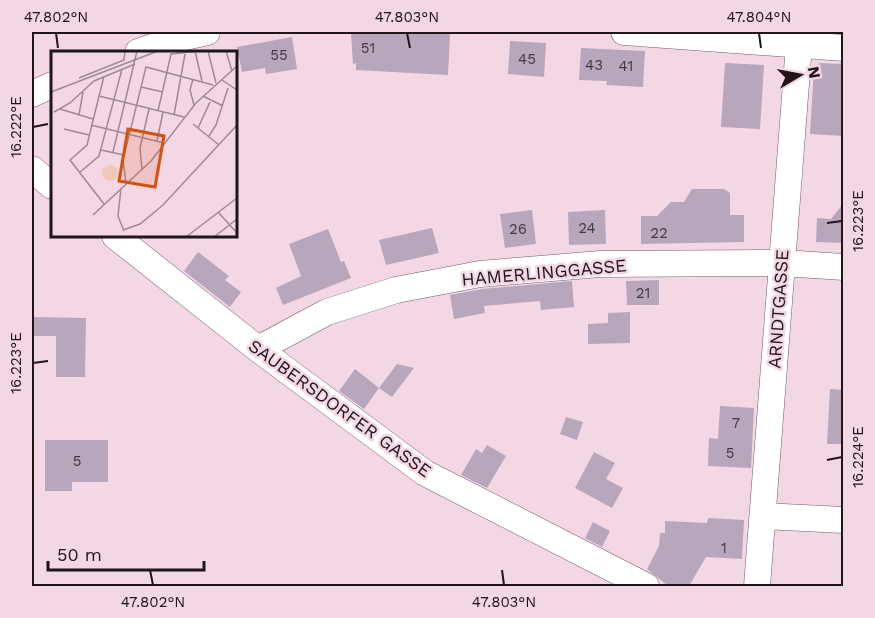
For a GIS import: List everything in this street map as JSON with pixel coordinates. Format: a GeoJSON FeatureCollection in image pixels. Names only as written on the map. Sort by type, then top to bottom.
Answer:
{"type":"FeatureCollection","features":[{"type":"Feature","properties":{"kind":"street"},"geometry":{"type":"LineString","coordinates":[[141,51],[172,40],[207,32]]}},
{"type":"Feature","properties":{"kind":"street"},"geometry":{"type":"LineString","coordinates":[[624,32],[799,38],[843,48]]}},
{"type":"Feature","properties":{"kind":"street","name":"ARNDTGASSE"},"geometry":{"type":"LineString","coordinates":[[757,586],[799,38]]}},
{"type":"Feature","properties":{"kind":"street"},"geometry":{"type":"LineString","coordinates":[[32,94],[51,85]]}},
{"type":"Feature","properties":{"kind":"street"},"geometry":{"type":"LineString","coordinates":[[32,169],[51,185]]}},
{"type":"Feature","properties":{"kind":"street","name":"SAUBERSDORFER GASSE"},"geometry":{"type":"LineString","coordinates":[[116,237],[258,349],[425,473],[646,586]]}},
{"type":"Feature","properties":{"kind":"street","name":"HAMERLINGGASSE"},"geometry":{"type":"LineString","coordinates":[[258,349],[327,312],[396,290],[480,274],[600,264],[782,263],[843,267]]}},
{"type":"Feature","properties":{"kind":"street"},"geometry":{"type":"LineString","coordinates":[[763,516],[843,519]]}},
{"type":"Feature","properties":{"kind":"building"},"geometry":{"type":"Polygon","coordinates":[[[404,32],[450,34],[448,75],[356,70],[356,63],[353,64],[351,34],[404,32]]]}},
{"type":"Feature","properties":{"kind":"building"},"geometry":{"type":"Polygon","coordinates":[[[292,37],[297,69],[266,74],[265,68],[242,72],[237,47],[292,37]]]}},
{"type":"Feature","properties":{"kind":"building"},"geometry":{"type":"Polygon","coordinates":[[[510,41],[546,43],[544,77],[508,74],[510,41]]]}},
{"type":"Feature","properties":{"kind":"building"},"geometry":{"type":"Polygon","coordinates":[[[581,48],[645,51],[643,87],[606,85],[607,81],[579,80],[581,48]]]}},
{"type":"Feature","properties":{"kind":"building"},"geometry":{"type":"Polygon","coordinates":[[[725,63],[764,65],[760,129],[721,127],[725,63]]]}},
{"type":"Feature","properties":{"kind":"building"},"geometry":{"type":"Polygon","coordinates":[[[820,63],[843,64],[843,136],[810,134],[814,67],[820,63]]]}},
{"type":"Feature","properties":{"kind":"building"},"geometry":{"type":"Polygon","coordinates":[[[692,189],[724,189],[730,193],[730,215],[744,215],[744,242],[641,244],[641,216],[657,216],[671,202],[684,202],[692,189]]]}},
{"type":"Feature","properties":{"kind":"building"},"geometry":{"type":"Polygon","coordinates":[[[843,204],[843,243],[816,242],[817,218],[831,219],[843,204]]]}},
{"type":"Feature","properties":{"kind":"building"},"geometry":{"type":"Polygon","coordinates":[[[532,210],[536,244],[505,248],[500,214],[532,210]]]}},
{"type":"Feature","properties":{"kind":"building"},"geometry":{"type":"Polygon","coordinates":[[[605,210],[606,244],[569,245],[568,212],[605,210]]]}},
{"type":"Feature","properties":{"kind":"building"},"geometry":{"type":"Polygon","coordinates":[[[432,228],[439,253],[386,265],[379,240],[432,228]]]}},
{"type":"Feature","properties":{"kind":"building"},"geometry":{"type":"Polygon","coordinates":[[[328,229],[341,262],[344,261],[351,278],[283,305],[276,288],[301,276],[289,244],[328,229]]]}},
{"type":"Feature","properties":{"kind":"building"},"geometry":{"type":"Polygon","coordinates":[[[198,252],[229,276],[225,280],[241,292],[230,307],[184,271],[198,252]]]}},
{"type":"Feature","properties":{"kind":"building"},"geometry":{"type":"Polygon","coordinates":[[[659,280],[659,305],[627,305],[626,281],[659,280]]]}},
{"type":"Feature","properties":{"kind":"building"},"geometry":{"type":"Polygon","coordinates":[[[572,281],[574,307],[541,310],[540,301],[484,306],[485,313],[454,319],[450,295],[482,289],[572,281]]]}},
{"type":"Feature","properties":{"kind":"building"},"geometry":{"type":"Polygon","coordinates":[[[630,312],[630,343],[588,344],[588,324],[608,323],[608,313],[630,312]]]}},
{"type":"Feature","properties":{"kind":"building"},"geometry":{"type":"Polygon","coordinates":[[[32,317],[86,318],[85,377],[56,377],[56,336],[32,336],[32,317]]]}},
{"type":"Feature","properties":{"kind":"building"},"geometry":{"type":"Polygon","coordinates":[[[397,364],[414,368],[392,397],[379,388],[397,364]]]}},
{"type":"Feature","properties":{"kind":"building"},"geometry":{"type":"Polygon","coordinates":[[[355,369],[379,388],[364,409],[339,391],[355,369]]]}},
{"type":"Feature","properties":{"kind":"building"},"geometry":{"type":"Polygon","coordinates":[[[830,389],[843,390],[843,444],[827,444],[830,389]]]}},
{"type":"Feature","properties":{"kind":"building"},"geometry":{"type":"Polygon","coordinates":[[[720,406],[754,408],[751,468],[708,466],[709,438],[718,439],[720,406]]]}},
{"type":"Feature","properties":{"kind":"building"},"geometry":{"type":"Polygon","coordinates":[[[566,417],[583,422],[577,440],[560,434],[566,417]]]}},
{"type":"Feature","properties":{"kind":"building"},"geometry":{"type":"Polygon","coordinates":[[[45,440],[108,440],[108,482],[72,482],[72,491],[45,491],[45,440]]]}},
{"type":"Feature","properties":{"kind":"building"},"geometry":{"type":"Polygon","coordinates":[[[487,445],[506,456],[487,488],[461,475],[476,449],[482,453],[487,445]]]}},
{"type":"Feature","properties":{"kind":"building"},"geometry":{"type":"Polygon","coordinates":[[[594,452],[615,463],[606,479],[623,488],[612,508],[575,488],[594,452]]]}},
{"type":"Feature","properties":{"kind":"building"},"geometry":{"type":"Polygon","coordinates":[[[708,518],[744,520],[742,559],[706,557],[689,586],[668,586],[647,569],[659,546],[660,533],[665,533],[665,521],[707,523],[708,518]]]}},
{"type":"Feature","properties":{"kind":"building"},"geometry":{"type":"Polygon","coordinates":[[[593,522],[610,531],[602,547],[585,538],[593,522]]]}}]}
